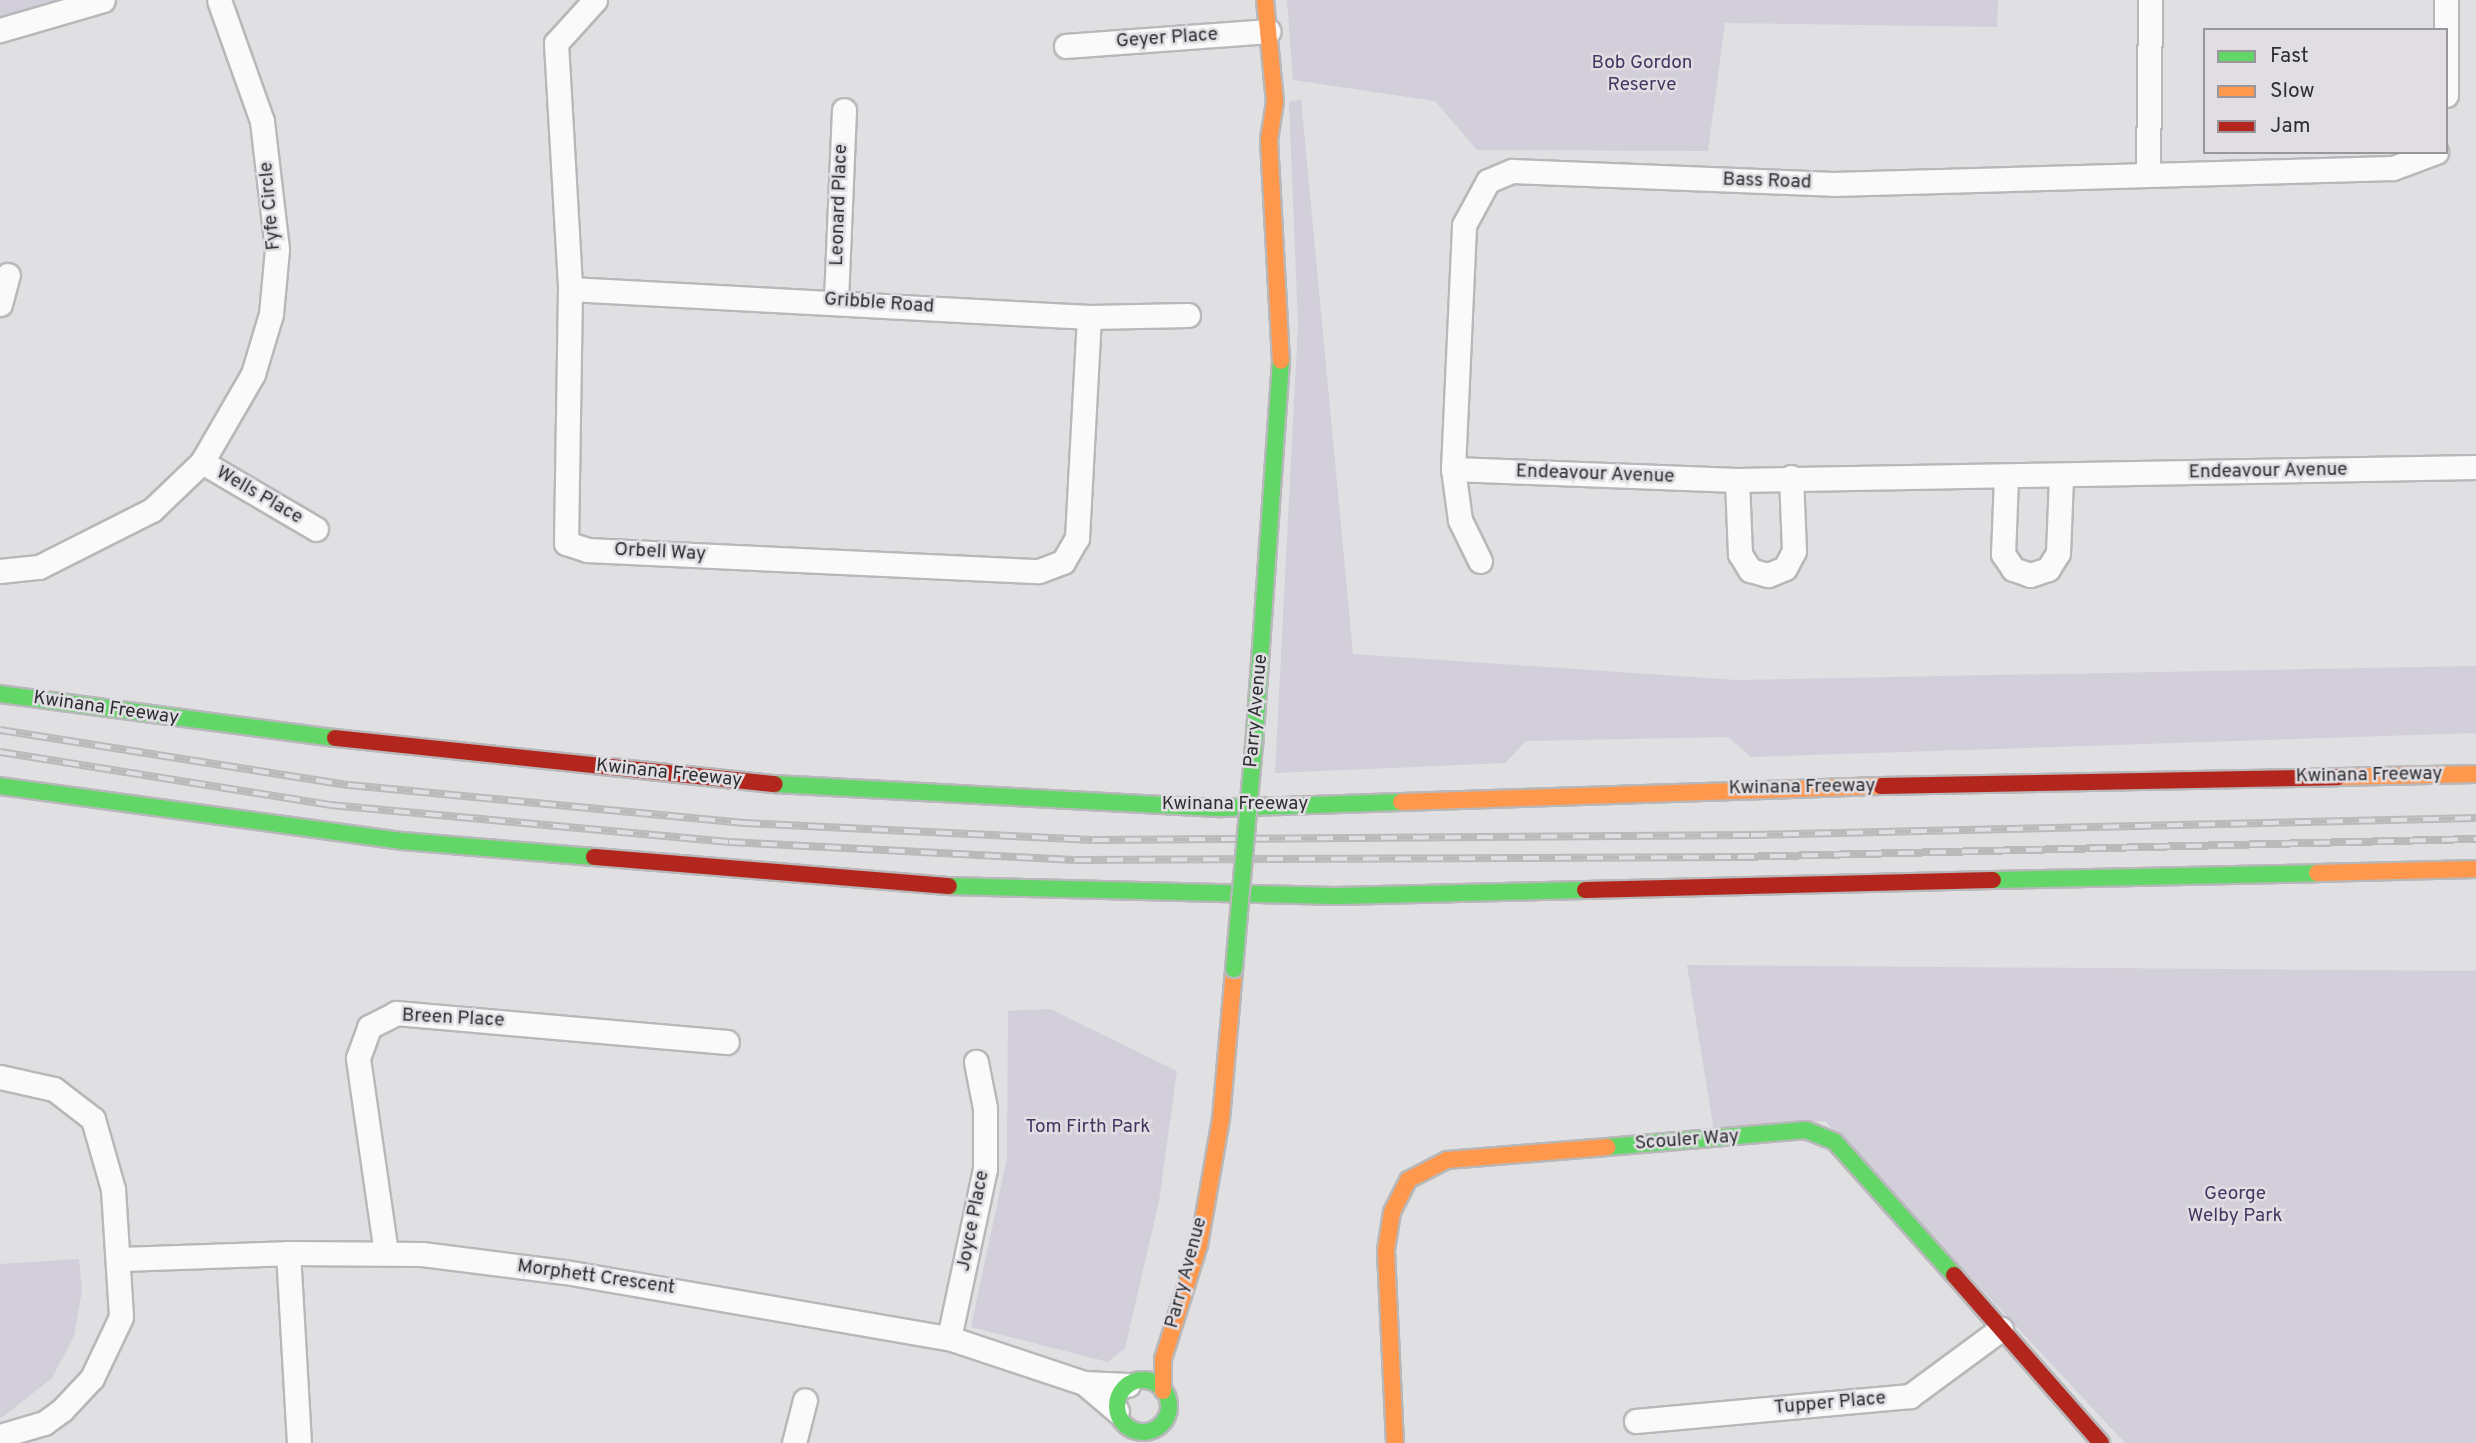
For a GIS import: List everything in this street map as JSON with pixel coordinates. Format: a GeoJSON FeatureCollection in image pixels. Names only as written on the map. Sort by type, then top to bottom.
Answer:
{"type":"FeatureCollection","features":[{"type":"Feature","properties":{"kind":"main road","name":"Parry Avenue"},"geometry":{"type":"LineString","coordinates":[[1120,1417],[1142,1438],[1167,1416],[1163,1391],[1163,1359],[1199,1245],[1221,1119],[1281,416],[1281,294],[1269,140],[1275,103],[1252,33],[1265,0]]}},
{"type":"Feature","properties":{"kind":"main road","name":"Parry Avenue"},"geometry":{"type":"LineString","coordinates":[[1254,105],[1269,140]]}},
{"type":"Feature","properties":{"kind":"main road","name":"Kwinana Freeway"},"geometry":{"type":"LineString","coordinates":[[0,694],[444,752],[742,782],[1106,805],[1221,808],[1752,789],[2476,774]]}},
{"type":"Feature","properties":{"kind":"main road"},"geometry":{"type":"LineString","coordinates":[[0,786],[401,841],[1019,892],[1349,895],[2476,869]]}},
{"type":"Feature","properties":{"kind":"main road","name":"Scouler Way"},"geometry":{"type":"LineString","coordinates":[[1395,1443],[1386,1250],[1392,1212],[1408,1180],[1447,1160],[1806,1130],[1835,1142],[1858,1165],[2101,1443]]}},
{"type":"Feature","properties":{"kind":"main road"},"geometry":{"type":"LineString","coordinates":[[1124,1443],[1120,1417],[1133,1383],[1163,1359]]}},
{"type":"Feature","properties":{"kind":"main road"},"geometry":{"type":"LineString","coordinates":[[1133,1383],[1163,1391]]}},
{"type":"Feature","properties":{"kind":"street"},"geometry":{"type":"LineString","coordinates":[[0,30],[103,0]]}},
{"type":"Feature","properties":{"kind":"street","name":"Fyfe Circle"},"geometry":{"type":"LineString","coordinates":[[0,571],[39,567],[96,541],[152,510],[202,462],[253,374],[271,314],[277,249],[262,121],[219,0]]}},
{"type":"Feature","properties":{"kind":"street","name":"Orbell Way"},"geometry":{"type":"LineString","coordinates":[[595,0],[556,43],[569,289],[563,518],[566,543],[587,550],[1039,571],[1063,562],[1077,538],[1089,317]]}},
{"type":"Feature","properties":{"kind":"street"},"geometry":{"type":"LineString","coordinates":[[2148,170],[2150,0]]}},
{"type":"Feature","properties":{"kind":"street"},"geometry":{"type":"LineString","coordinates":[[2446,0],[2446,28]]}},
{"type":"Feature","properties":{"kind":"street","name":"Geyer Place"},"geometry":{"type":"LineString","coordinates":[[1066,46],[1252,33]]}},
{"type":"Feature","properties":{"kind":"street","name":"Leonard Place"},"geometry":{"type":"LineString","coordinates":[[836,300],[844,110]]}},
{"type":"Feature","properties":{"kind":"street","name":"Bass Road"},"geometry":{"type":"LineString","coordinates":[[1480,561],[1460,520],[1453,469],[1464,225],[1488,181],[1512,171],[1833,184],[2148,170],[2393,168],[2431,154]]}},
{"type":"Feature","properties":{"kind":"street"},"geometry":{"type":"LineString","coordinates":[[0,304],[8,275]]}},
{"type":"Feature","properties":{"kind":"street","name":"Gribble Road"},"geometry":{"type":"LineString","coordinates":[[569,289],[836,300],[1089,317],[1188,315]]}},
{"type":"Feature","properties":{"kind":"street","name":"Wells Place"},"geometry":{"type":"LineString","coordinates":[[202,462],[316,529]]}},
{"type":"Feature","properties":{"kind":"street","name":"Endeavour Avenue"},"geometry":{"type":"LineString","coordinates":[[1453,469],[1737,480],[1791,477],[2061,477],[2476,467]]}},
{"type":"Feature","properties":{"kind":"street"},"geometry":{"type":"LineString","coordinates":[[1737,480],[1740,554],[1750,570],[1768,575],[1786,568],[1794,551],[1791,477]]}},
{"type":"Feature","properties":{"kind":"street"},"geometry":{"type":"LineString","coordinates":[[2006,477],[2003,554],[2013,569],[2030,575],[2048,569],[2058,553],[2061,477]]}},
{"type":"Feature","properties":{"kind":"street","name":"Breen Place"},"geometry":{"type":"LineString","coordinates":[[386,1253],[358,1058],[369,1027],[396,1013],[727,1042]]}},
{"type":"Feature","properties":{"kind":"street","name":"Joyce Place"},"geometry":{"type":"LineString","coordinates":[[949,1338],[985,1169],[985,1108],[976,1062]]}},
{"type":"Feature","properties":{"kind":"street"},"geometry":{"type":"LineString","coordinates":[[0,1077],[54,1089],[93,1119],[104,1142],[119,1259],[121,1317],[92,1378],[44,1423],[0,1436]]}},
{"type":"Feature","properties":{"kind":"street"},"geometry":{"type":"LineString","coordinates":[[288,1253],[299,1443]]}},
{"type":"Feature","properties":{"kind":"street","name":"Morphett Crescent"},"geometry":{"type":"LineString","coordinates":[[119,1259],[288,1253],[386,1253],[565,1272],[949,1338],[1084,1383],[1133,1383]]}},
{"type":"Feature","properties":{"kind":"street","name":"Tupper Place"},"geometry":{"type":"LineString","coordinates":[[1636,1421],[1910,1396],[2001,1329]]}},
{"type":"Feature","properties":{"kind":"street","name":"Morphett Crescent"},"geometry":{"type":"LineString","coordinates":[[1084,1383],[1120,1417]]}},
{"type":"Feature","properties":{"kind":"street"},"geometry":{"type":"LineString","coordinates":[[794,1443],[804,1400]]}},
{"type":"Feature","properties":{"kind":"green space"},"geometry":{"type":"Polygon","coordinates":[[[0,0],[59,0],[0,17],[0,0]]]}},
{"type":"Feature","properties":{"kind":"green space","name":"Bob Gordon Reserve"},"geometry":{"type":"Polygon","coordinates":[[[1287,0],[1998,0],[1997,27],[1725,23],[1708,151],[1477,150],[1435,101],[1293,80],[1287,0]]]}},
{"type":"Feature","properties":{"kind":"green space"},"geometry":{"type":"Polygon","coordinates":[[[1301,99],[1353,654],[1736,680],[2476,666],[2476,733],[1751,757],[1728,737],[1526,741],[1505,763],[1275,773],[1298,325],[1289,102],[1301,99]]]}},
{"type":"Feature","properties":{"kind":"green space","name":"George Welby Park"},"geometry":{"type":"Polygon","coordinates":[[[1687,965],[2476,971],[2476,1443],[2125,1443],[1825,1121],[1714,1131],[1687,965]]]}},
{"type":"Feature","properties":{"kind":"green space","name":"Tom Firth Park"},"geometry":{"type":"Polygon","coordinates":[[[1050,1009],[1177,1071],[1159,1201],[1125,1348],[1108,1362],[971,1327],[1007,1158],[1008,1011],[1050,1009]]]}},
{"type":"Feature","properties":{"kind":"green space"},"geometry":{"type":"Polygon","coordinates":[[[79,1259],[82,1290],[74,1336],[52,1378],[0,1419],[0,1264],[79,1259]]]}},
{"type":"Feature","properties":{"kind":"railway"},"geometry":{"type":"LineString","coordinates":[[0,730],[349,785],[744,823],[1093,840],[1751,835],[2476,818]]}},
{"type":"Feature","properties":{"kind":"railway"},"geometry":{"type":"LineString","coordinates":[[0,752],[330,805],[729,842],[1075,860],[1738,857],[2476,839]]}},
{"type":"Feature","properties":{"kind":"traffic: fast"},"geometry":{"type":"LineString","coordinates":[[1254,747],[1281,361]]}},
{"type":"Feature","properties":{"kind":"traffic: fast"},"geometry":{"type":"LineString","coordinates":[[0,694],[335,738]]}},
{"type":"Feature","properties":{"kind":"traffic: fast"},"geometry":{"type":"LineString","coordinates":[[1234,969],[1254,747]]}},
{"type":"Feature","properties":{"kind":"traffic: fast"},"geometry":{"type":"LineString","coordinates":[[775,784],[1221,808],[1401,802]]}},
{"type":"Feature","properties":{"kind":"traffic: fast"},"geometry":{"type":"LineString","coordinates":[[0,786],[402,841],[594,857]]}},
{"type":"Feature","properties":{"kind":"traffic: fast"},"geometry":{"type":"LineString","coordinates":[[1993,880],[2317,873]]}},
{"type":"Feature","properties":{"kind":"traffic: fast"},"geometry":{"type":"LineString","coordinates":[[949,886],[1335,896],[1585,890]]}},
{"type":"Feature","properties":{"kind":"traffic: fast"},"geometry":{"type":"LineString","coordinates":[[1607,1147],[1806,1130],[1835,1142],[1954,1275]]}},
{"type":"Feature","properties":{"kind":"traffic: fast"},"geometry":{"type":"LineString","coordinates":[[1143,1380],[1153,1382],[1161,1388],[1167,1396],[1169,1406],[1167,1416],[1161,1424],[1153,1430],[1143,1432],[1133,1430],[1125,1424],[1119,1416],[1117,1406],[1119,1396],[1125,1388],[1133,1382],[1143,1380]]}},
{"type":"Feature","properties":{"kind":"traffic: slow"},"geometry":{"type":"LineString","coordinates":[[1265,0],[1275,102],[1269,140],[1281,361]]}},
{"type":"Feature","properties":{"kind":"traffic: slow"},"geometry":{"type":"LineString","coordinates":[[2338,777],[2476,774]]}},
{"type":"Feature","properties":{"kind":"traffic: slow"},"geometry":{"type":"LineString","coordinates":[[1401,802],[1881,786]]}},
{"type":"Feature","properties":{"kind":"traffic: slow"},"geometry":{"type":"LineString","coordinates":[[2317,873],[2476,869]]}},
{"type":"Feature","properties":{"kind":"traffic: slow"},"geometry":{"type":"LineString","coordinates":[[1163,1391],[1163,1359],[1199,1245],[1221,1119],[1234,969]]}},
{"type":"Feature","properties":{"kind":"traffic: slow"},"geometry":{"type":"LineString","coordinates":[[1395,1443],[1386,1250],[1392,1212],[1408,1180],[1447,1160],[1607,1147]]}},
{"type":"Feature","properties":{"kind":"traffic: jam"},"geometry":{"type":"LineString","coordinates":[[335,738],[775,784]]}},
{"type":"Feature","properties":{"kind":"traffic: jam"},"geometry":{"type":"LineString","coordinates":[[1881,786],[2338,777]]}},
{"type":"Feature","properties":{"kind":"traffic: jam"},"geometry":{"type":"LineString","coordinates":[[594,857],[949,886]]}},
{"type":"Feature","properties":{"kind":"traffic: jam"},"geometry":{"type":"LineString","coordinates":[[1585,890],[1993,880]]}},
{"type":"Feature","properties":{"kind":"traffic: jam"},"geometry":{"type":"LineString","coordinates":[[1954,1275],[2101,1443]]}}]}
